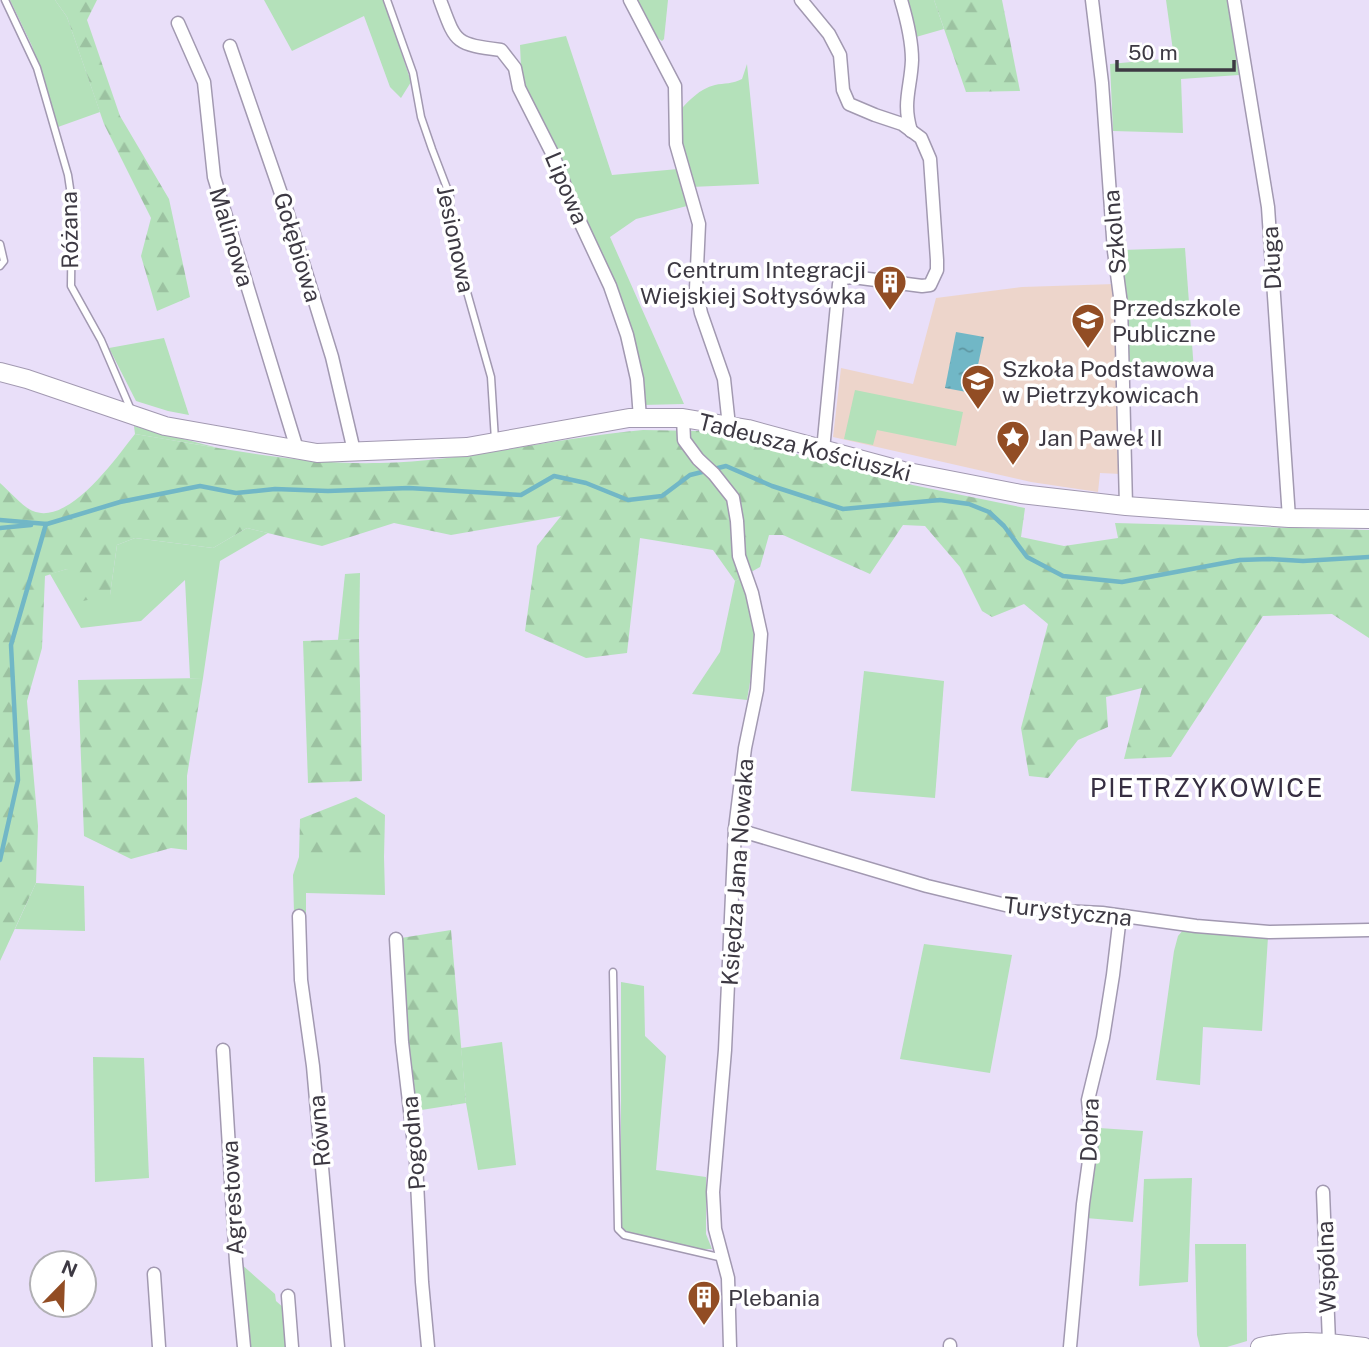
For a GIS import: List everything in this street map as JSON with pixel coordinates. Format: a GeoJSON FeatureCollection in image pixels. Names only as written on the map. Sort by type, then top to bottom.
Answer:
{"type":"FeatureCollection","features":[{"type":"Feature","properties":{"kind":"street","name":"Lipowa"},"geometry":{"type":"LineString","coordinates":[[440,0],[451,30],[461,42],[501,50],[515,68],[519,88],[553,155],[574,209],[610,286],[627,335],[637,379],[640,418]]}},
{"type":"Feature","properties":{"kind":"street"},"geometry":{"type":"LineString","coordinates":[[629,0],[675,86],[676,144],[699,224],[696,289],[701,313],[724,379],[729,426]]}},
{"type":"Feature","properties":{"kind":"street"},"geometry":{"type":"LineString","coordinates":[[801,0],[829,34],[840,55],[843,90],[849,104],[902,124],[921,138],[930,159],[937,270],[930,285],[853,277],[844,278],[839,284],[823,450]]}},
{"type":"Feature","properties":{"kind":"street"},"geometry":{"type":"LineString","coordinates":[[901,0],[910,33],[912,61],[905,112],[911,131]]}},
{"type":"Feature","properties":{"kind":"street","name":"Szkolna"},"geometry":{"type":"LineString","coordinates":[[1092,0],[1121,304],[1126,506]]}},
{"type":"Feature","properties":{"kind":"street","name":"Długa"},"geometry":{"type":"LineString","coordinates":[[1234,0],[1268,206],[1289,518]]}},
{"type":"Feature","properties":{"kind":"street","name":"Malinowa"},"geometry":{"type":"LineString","coordinates":[[178,23],[204,82],[214,177],[297,449]]}},
{"type":"Feature","properties":{"kind":"street","name":"Gołębiowa"},"geometry":{"type":"LineString","coordinates":[[230,46],[286,208],[331,358],[354,452]]}},
{"type":"Feature","properties":{"kind":"street","name":"Tadeusza Kościuszki"},"geometry":{"type":"LineString","coordinates":[[0,372],[165,426],[317,453],[467,447],[640,418],[683,418],[729,426],[903,471],[1009,492],[1126,506],[1289,518],[1369,519]]}},
{"type":"Feature","properties":{"kind":"street","name":"Księdza Jana Nowaka"},"geometry":{"type":"LineString","coordinates":[[683,418],[684,440],[733,498],[739,556],[752,593],[761,634],[757,690],[745,748],[735,830],[725,1050],[713,1192],[715,1229],[728,1278],[730,1347]]}},
{"type":"Feature","properties":{"kind":"street","name":"Turystyczna"},"geometry":{"type":"LineString","coordinates":[[735,830],[927,886],[1021,909],[1269,932],[1369,930]]}},
{"type":"Feature","properties":{"kind":"street","name":"Równa"},"geometry":{"type":"LineString","coordinates":[[299,916],[301,980],[313,1066],[338,1347]]}},
{"type":"Feature","properties":{"kind":"street","name":"Dobra"},"geometry":{"type":"LineString","coordinates":[[1070,1347],[1091,1139],[1088,1100],[1114,975],[1119,916]]}},
{"type":"Feature","properties":{"kind":"street","name":"Pogodna"},"geometry":{"type":"LineString","coordinates":[[396,939],[402,1042],[416,1163],[428,1347]]}},
{"type":"Feature","properties":{"kind":"street","name":"Agrestowa"},"geometry":{"type":"LineString","coordinates":[[223,1050],[244,1347]]}},
{"type":"Feature","properties":{"kind":"street","name":"Wspólna"},"geometry":{"type":"LineString","coordinates":[[1324,1192],[1329,1342]]}},
{"type":"Feature","properties":{"kind":"street"},"geometry":{"type":"LineString","coordinates":[[154,1274],[159,1347]]}},
{"type":"Feature","properties":{"kind":"street"},"geometry":{"type":"LineString","coordinates":[[288,1296],[292,1347]]}},
{"type":"Feature","properties":{"kind":"street"},"geometry":{"type":"LineString","coordinates":[[1260,1347],[1283,1342],[1329,1342],[1364,1347]]}},
{"type":"Feature","properties":{"kind":"lane","name":"Różana"},"geometry":{"type":"LineString","coordinates":[[5,0],[37,68],[68,175],[72,202],[71,286],[101,340],[133,415]]}},
{"type":"Feature","properties":{"kind":"lane","name":"Jesionowa"},"geometry":{"type":"LineString","coordinates":[[387,0],[412,73],[421,117],[450,196],[454,246],[491,377],[496,442]]}},
{"type":"Feature","properties":{"kind":"lane"},"geometry":{"type":"LineString","coordinates":[[0,244],[4,261],[0,266]]}},
{"type":"Feature","properties":{"kind":"lane"},"geometry":{"type":"LineString","coordinates":[[613,972],[618,1230],[624,1235],[723,1258]]}},
{"type":"Feature","properties":{"kind":"shaded area","name":"Szkoła Podstawowa w Pietrzykowicach"},"geometry":{"type":"Polygon","coordinates":[[[1115,284],[1121,474],[1100,473],[1098,492],[1031,482],[833,437],[841,368],[913,384],[936,298],[1022,287],[1115,284]]]}},
{"type":"Feature","properties":{"kind":"green space"},"geometry":{"type":"Polygon","coordinates":[[[10,0],[55,0],[67,17],[100,112],[58,127],[32,46],[10,0]]]}},
{"type":"Feature","properties":{"kind":"green space"},"geometry":{"type":"Polygon","coordinates":[[[55,0],[97,0],[87,20],[120,116],[169,199],[190,297],[157,311],[141,256],[151,218],[104,124],[67,17],[55,0]]]}},
{"type":"Feature","properties":{"kind":"green space"},"geometry":{"type":"Polygon","coordinates":[[[264,0],[384,0],[411,82],[401,98],[390,87],[364,16],[292,51],[264,0]]]}},
{"type":"Feature","properties":{"kind":"green space"},"geometry":{"type":"Polygon","coordinates":[[[637,0],[668,0],[662,41],[655,36],[637,0]]]}},
{"type":"Feature","properties":{"kind":"green space"},"geometry":{"type":"Polygon","coordinates":[[[905,0],[934,0],[944,29],[916,37],[905,0]]]}},
{"type":"Feature","properties":{"kind":"green space"},"geometry":{"type":"Polygon","coordinates":[[[934,0],[1002,0],[1020,91],[966,92],[934,0]]]}},
{"type":"Feature","properties":{"kind":"green space"},"geometry":{"type":"Polygon","coordinates":[[[1166,0],[1228,0],[1239,75],[1181,79],[1183,133],[1113,131],[1110,64],[1174,58],[1166,0]]]}},
{"type":"Feature","properties":{"kind":"green space"},"geometry":{"type":"Polygon","coordinates":[[[566,36],[612,175],[678,169],[687,206],[636,219],[610,237],[684,404],[642,405],[633,340],[522,89],[520,45],[566,36]]]}},
{"type":"Feature","properties":{"kind":"green space"},"geometry":{"type":"Polygon","coordinates":[[[747,64],[759,184],[691,187],[680,145],[679,111],[704,89],[742,79],[747,64]]]}},
{"type":"Feature","properties":{"kind":"green space"},"geometry":{"type":"Polygon","coordinates":[[[1185,248],[1194,371],[1130,373],[1122,250],[1185,248]]]}},
{"type":"Feature","properties":{"kind":"green space"},"geometry":{"type":"Polygon","coordinates":[[[164,338],[189,415],[136,401],[109,348],[164,338]]]}},
{"type":"Feature","properties":{"kind":"green space"},"geometry":{"type":"Polygon","coordinates":[[[855,390],[963,412],[956,446],[877,430],[873,445],[844,439],[855,390]]]}},
{"type":"Feature","properties":{"kind":"green space"},"geometry":{"type":"Polygon","coordinates":[[[134,426],[218,448],[135,434],[134,426]]]}},
{"type":"Feature","properties":{"kind":"green space"},"geometry":{"type":"Polygon","coordinates":[[[643,430],[700,431],[731,436],[893,481],[1025,508],[1021,537],[1064,546],[1118,538],[1115,523],[1369,530],[1369,638],[1332,614],[1263,616],[1171,757],[1124,759],[1142,688],[1106,697],[1108,727],[1078,740],[1048,778],[1029,776],[1021,728],[1048,624],[1024,604],[992,617],[982,611],[960,567],[925,526],[903,525],[870,574],[783,535],[769,535],[760,567],[735,581],[713,550],[640,538],[627,653],[586,658],[525,631],[537,546],[561,516],[451,535],[394,523],[322,546],[247,528],[213,548],[135,538],[117,545],[110,595],[83,601],[67,569],[45,576],[42,648],[27,701],[38,826],[36,883],[0,961],[0,483],[33,511],[47,513],[61,509],[76,500],[104,473],[135,434],[287,458],[379,463],[478,454],[643,430]]]}},
{"type":"Feature","properties":{"kind":"green space"},"geometry":{"type":"Polygon","coordinates":[[[247,528],[268,533],[220,561],[203,678],[190,678],[185,580],[141,621],[81,628],[50,574],[67,569],[110,595],[117,545],[135,538],[213,548],[247,528]]]}},
{"type":"Feature","properties":{"kind":"green space"},"geometry":{"type":"Polygon","coordinates":[[[360,573],[359,639],[338,640],[345,574],[360,573]]]}},
{"type":"Feature","properties":{"kind":"green space"},"geometry":{"type":"Polygon","coordinates":[[[742,577],[754,629],[754,658],[747,700],[692,694],[720,652],[735,581],[742,577]]]}},
{"type":"Feature","properties":{"kind":"green space"},"geometry":{"type":"Polygon","coordinates":[[[359,639],[362,781],[308,783],[303,641],[359,639]]]}},
{"type":"Feature","properties":{"kind":"green space"},"geometry":{"type":"Polygon","coordinates":[[[864,671],[944,681],[935,798],[851,791],[864,671]]]}},
{"type":"Feature","properties":{"kind":"green space"},"geometry":{"type":"Polygon","coordinates":[[[203,678],[187,776],[187,850],[171,848],[131,859],[84,836],[78,680],[203,678]]]}},
{"type":"Feature","properties":{"kind":"green space"},"geometry":{"type":"Polygon","coordinates":[[[356,797],[385,815],[384,857],[299,857],[300,819],[356,797]]]}},
{"type":"Feature","properties":{"kind":"green space"},"geometry":{"type":"Polygon","coordinates":[[[299,857],[384,857],[385,895],[306,893],[306,913],[294,913],[293,875],[299,857]]]}},
{"type":"Feature","properties":{"kind":"green space"},"geometry":{"type":"Polygon","coordinates":[[[36,883],[84,886],[85,931],[15,929],[36,883]]]}},
{"type":"Feature","properties":{"kind":"green space"},"geometry":{"type":"Polygon","coordinates":[[[1184,929],[1268,937],[1262,1031],[1203,1027],[1200,1085],[1156,1080],[1174,951],[1178,936],[1184,929]]]}},
{"type":"Feature","properties":{"kind":"green space"},"geometry":{"type":"Polygon","coordinates":[[[451,930],[466,1103],[415,1111],[401,938],[451,930]]]}},
{"type":"Feature","properties":{"kind":"green space"},"geometry":{"type":"Polygon","coordinates":[[[924,944],[1012,955],[990,1073],[900,1059],[924,944]]]}},
{"type":"Feature","properties":{"kind":"green space"},"geometry":{"type":"Polygon","coordinates":[[[621,982],[644,986],[645,1036],[666,1056],[656,1170],[706,1177],[706,1234],[712,1249],[701,1249],[627,1232],[621,1226],[621,982]]]}},
{"type":"Feature","properties":{"kind":"green space"},"geometry":{"type":"Polygon","coordinates":[[[502,1042],[516,1165],[478,1170],[466,1103],[461,1048],[502,1042]]]}},
{"type":"Feature","properties":{"kind":"green space"},"geometry":{"type":"Polygon","coordinates":[[[93,1057],[144,1058],[149,1178],[95,1182],[93,1057]]]}},
{"type":"Feature","properties":{"kind":"green space"},"geometry":{"type":"Polygon","coordinates":[[[1099,1128],[1143,1131],[1133,1222],[1086,1218],[1099,1128]]]}},
{"type":"Feature","properties":{"kind":"green space"},"geometry":{"type":"Polygon","coordinates":[[[1192,1178],[1188,1282],[1139,1286],[1144,1179],[1192,1178]]]}},
{"type":"Feature","properties":{"kind":"green space"},"geometry":{"type":"Polygon","coordinates":[[[1195,1244],[1246,1244],[1247,1341],[1227,1347],[1200,1347],[1197,1335],[1195,1244]]]}},
{"type":"Feature","properties":{"kind":"green space"},"geometry":{"type":"Polygon","coordinates":[[[240,1263],[275,1294],[276,1301],[285,1309],[288,1347],[247,1347],[240,1263]]]}},
{"type":"Feature","properties":{"kind":"water"},"geometry":{"type":"Polygon","coordinates":[[[956,332],[984,337],[972,393],[945,388],[956,332]]]}},
{"type":"Feature","properties":{"kind":"waterway"},"geometry":{"type":"LineString","coordinates":[[0,520],[47,524],[120,502],[200,486],[236,493],[275,489],[328,491],[409,488],[521,495],[554,476],[586,483],[628,500],[662,496],[690,475],[726,466],[772,486],[843,509],[940,500],[969,504],[989,512],[1004,526],[1027,557],[1063,576],[1122,582],[1240,560],[1303,561],[1369,557]]}},
{"type":"Feature","properties":{"kind":"waterway"},"geometry":{"type":"LineString","coordinates":[[0,860],[18,780],[11,645],[46,524]]}},
{"type":"Feature","properties":{"kind":"waterway"},"geometry":{"type":"LineString","coordinates":[[0,528],[31,525]]}},
{"type":"Feature","properties":{"kind":"place","name":"Centrum Integracji Wiejskiej Sołtysówka"},"geometry":{"type":"Point","coordinates":[890,312]}},
{"type":"Feature","properties":{"kind":"place","name":"Przedszkole Publiczne"},"geometry":{"type":"Point","coordinates":[1088,350]}},
{"type":"Feature","properties":{"kind":"place","name":"Szkoła Podstawowa w Pietrzykowicach"},"geometry":{"type":"Point","coordinates":[978,411]}},
{"type":"Feature","properties":{"kind":"place","name":"Jan Paweł II"},"geometry":{"type":"Point","coordinates":[1013,467]}},
{"type":"Feature","properties":{"kind":"place","name":"Plebania"},"geometry":{"type":"Point","coordinates":[704,1327]}},
{"type":"Feature","properties":{"kind":"district","name":"PIETRZYKOWICE"},"geometry":{"type":"Point","coordinates":[1207,787]}}]}
